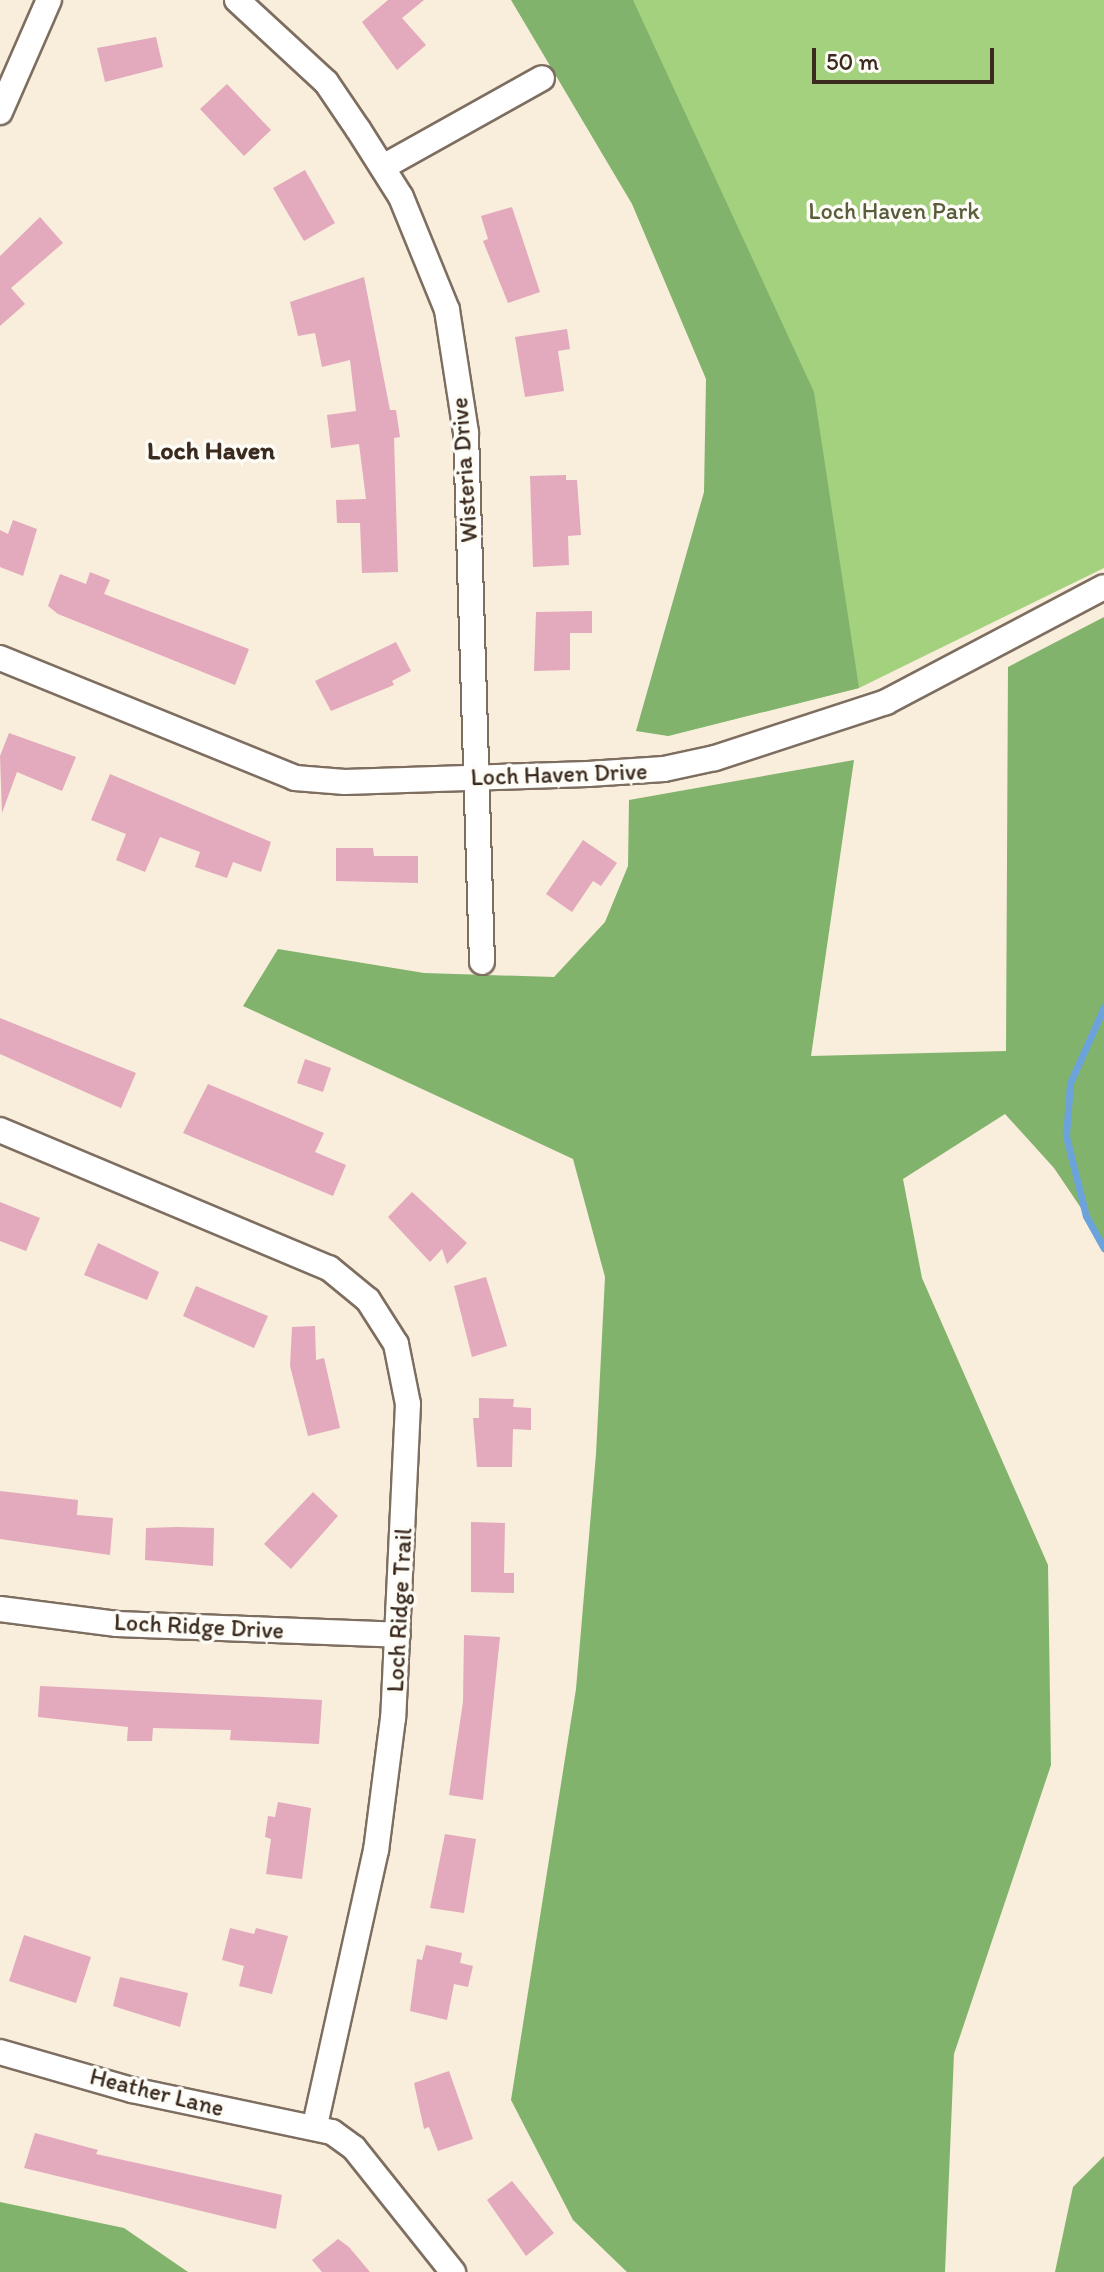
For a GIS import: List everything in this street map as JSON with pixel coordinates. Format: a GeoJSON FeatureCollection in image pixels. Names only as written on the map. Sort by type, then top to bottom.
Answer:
{"type":"FeatureCollection","features":[{"type":"Feature","properties":{"kind":"street"},"geometry":{"type":"LineString","coordinates":[[0,112],[49,0]]}},
{"type":"Feature","properties":{"kind":"street","name":"Wisteria Drive"},"geometry":{"type":"LineString","coordinates":[[237,0],[326,82],[383,167],[447,310],[466,433],[482,962]]}},
{"type":"Feature","properties":{"kind":"street"},"geometry":{"type":"LineString","coordinates":[[383,167],[542,78]]}},
{"type":"Feature","properties":{"kind":"street","name":"Loch Haven Drive"},"geometry":{"type":"LineString","coordinates":[[0,658],[295,778],[345,782],[664,769],[715,758],[886,702],[1104,587]]}},
{"type":"Feature","properties":{"kind":"street","name":"Loch Ridge Trail"},"geometry":{"type":"LineString","coordinates":[[0,1130],[329,1268],[368,1300],[396,1344],[408,1404],[398,1635],[376,1850],[315,2126]]}},
{"type":"Feature","properties":{"kind":"street","name":"Loch Ridge Drive"},"geometry":{"type":"LineString","coordinates":[[0,1609],[117,1624],[398,1635]]}},
{"type":"Feature","properties":{"kind":"street","name":"Heather Lane"},"geometry":{"type":"LineString","coordinates":[[0,2052],[132,2090],[315,2126]]}},
{"type":"Feature","properties":{"kind":"street"},"geometry":{"type":"LineString","coordinates":[[315,2126],[354,2148],[453,2272]]}},
{"type":"Feature","properties":{"kind":"green space"},"geometry":{"type":"Polygon","coordinates":[[[511,0],[633,0],[814,392],[859,688],[668,736],[636,731],[704,492],[706,379],[632,204],[511,0]]]}},
{"type":"Feature","properties":{"kind":"green space","name":"Loch Haven Park"},"geometry":{"type":"Polygon","coordinates":[[[576,0],[1104,0],[1104,568],[859,688],[668,736],[735,424],[576,0]]]}},
{"type":"Feature","properties":{"kind":"green space"},"geometry":{"type":"Polygon","coordinates":[[[1104,617],[1104,1242],[1054,1168],[1005,1114],[903,1179],[922,1278],[1048,1565],[1051,1765],[954,2054],[945,2272],[627,2272],[573,2220],[511,2100],[576,1689],[596,1454],[605,1277],[573,1159],[243,1006],[278,949],[424,973],[554,977],[605,922],[628,866],[629,800],[854,760],[811,1056],[1006,1051],[1008,667],[1104,617]]]}},
{"type":"Feature","properties":{"kind":"green space"},"geometry":{"type":"Polygon","coordinates":[[[1104,2156],[1104,2272],[1055,2272],[1073,2187],[1104,2156]]]}},
{"type":"Feature","properties":{"kind":"green space"},"geometry":{"type":"Polygon","coordinates":[[[0,2202],[124,2228],[188,2272],[0,2272],[0,2202]]]}},
{"type":"Feature","properties":{"kind":"building"},"geometry":{"type":"Polygon","coordinates":[[[388,0],[424,0],[402,18],[426,45],[397,70],[362,22],[388,0]]]}},
{"type":"Feature","properties":{"kind":"building"},"geometry":{"type":"Polygon","coordinates":[[[156,37],[163,67],[105,82],[97,48],[156,37]]]}},
{"type":"Feature","properties":{"kind":"building"},"geometry":{"type":"Polygon","coordinates":[[[227,84],[271,130],[244,156],[200,109],[227,84]]]}},
{"type":"Feature","properties":{"kind":"building"},"geometry":{"type":"Polygon","coordinates":[[[305,170],[335,223],[304,241],[273,188],[305,170]]]}},
{"type":"Feature","properties":{"kind":"building"},"geometry":{"type":"Polygon","coordinates":[[[512,207],[540,292],[508,303],[483,241],[488,239],[481,216],[512,207]]]}},
{"type":"Feature","properties":{"kind":"building"},"geometry":{"type":"Polygon","coordinates":[[[40,217],[63,243],[11,288],[25,304],[0,326],[0,256],[40,217]]]}},
{"type":"Feature","properties":{"kind":"building"},"geometry":{"type":"Polygon","coordinates":[[[364,277],[390,410],[396,410],[400,437],[394,438],[398,572],[362,573],[360,523],[337,523],[336,500],[366,499],[359,444],[331,448],[327,415],[356,411],[350,360],[322,367],[315,333],[298,336],[290,302],[364,277]]]}},
{"type":"Feature","properties":{"kind":"building"},"geometry":{"type":"Polygon","coordinates":[[[567,329],[570,349],[558,351],[564,391],[525,397],[515,337],[567,329]]]}},
{"type":"Feature","properties":{"kind":"building"},"geometry":{"type":"Polygon","coordinates":[[[566,475],[566,480],[577,480],[581,535],[568,536],[569,565],[533,567],[530,476],[566,475]]]}},
{"type":"Feature","properties":{"kind":"building"},"geometry":{"type":"Polygon","coordinates":[[[13,520],[37,529],[23,576],[0,567],[0,530],[8,534],[13,520]]]}},
{"type":"Feature","properties":{"kind":"building"},"geometry":{"type":"Polygon","coordinates":[[[90,572],[110,580],[104,594],[249,649],[235,685],[58,614],[48,606],[60,574],[86,584],[90,572]]]}},
{"type":"Feature","properties":{"kind":"building"},"geometry":{"type":"Polygon","coordinates":[[[592,611],[592,633],[570,633],[570,670],[534,671],[536,612],[592,611]]]}},
{"type":"Feature","properties":{"kind":"building"},"geometry":{"type":"Polygon","coordinates":[[[396,642],[411,671],[392,681],[394,685],[331,711],[315,681],[396,642]]]}},
{"type":"Feature","properties":{"kind":"building"},"geometry":{"type":"Polygon","coordinates":[[[9,733],[76,757],[62,791],[17,772],[2,813],[0,756],[9,733]]]}},
{"type":"Feature","properties":{"kind":"building"},"geometry":{"type":"Polygon","coordinates":[[[110,774],[271,842],[261,872],[233,862],[227,878],[195,867],[200,852],[160,837],[145,872],[116,860],[126,834],[91,820],[110,774]]]}},
{"type":"Feature","properties":{"kind":"building"},"geometry":{"type":"Polygon","coordinates":[[[583,840],[617,863],[601,886],[593,881],[572,912],[546,894],[583,840]]]}},
{"type":"Feature","properties":{"kind":"building"},"geometry":{"type":"Polygon","coordinates":[[[336,848],[373,848],[374,856],[418,856],[418,883],[336,881],[336,848]]]}},
{"type":"Feature","properties":{"kind":"building"},"geometry":{"type":"Polygon","coordinates":[[[0,1018],[136,1073],[121,1108],[0,1054],[0,1018]]]}},
{"type":"Feature","properties":{"kind":"building"},"geometry":{"type":"Polygon","coordinates":[[[305,1059],[331,1068],[323,1092],[297,1083],[305,1059]]]}},
{"type":"Feature","properties":{"kind":"building"},"geometry":{"type":"Polygon","coordinates":[[[208,1084],[324,1133],[315,1152],[346,1165],[333,1196],[183,1133],[208,1084]]]}},
{"type":"Feature","properties":{"kind":"building"},"geometry":{"type":"Polygon","coordinates":[[[412,1192],[467,1243],[447,1264],[442,1249],[430,1262],[388,1217],[412,1192]]]}},
{"type":"Feature","properties":{"kind":"building"},"geometry":{"type":"Polygon","coordinates":[[[0,1202],[40,1218],[26,1251],[0,1241],[0,1202]]]}},
{"type":"Feature","properties":{"kind":"building"},"geometry":{"type":"Polygon","coordinates":[[[98,1243],[159,1272],[147,1300],[84,1275],[98,1243]]]}},
{"type":"Feature","properties":{"kind":"building"},"geometry":{"type":"Polygon","coordinates":[[[486,1277],[507,1346],[472,1357],[454,1286],[486,1277]]]}},
{"type":"Feature","properties":{"kind":"building"},"geometry":{"type":"Polygon","coordinates":[[[196,1286],[268,1316],[254,1348],[183,1316],[196,1286]]]}},
{"type":"Feature","properties":{"kind":"building"},"geometry":{"type":"Polygon","coordinates":[[[315,1326],[316,1360],[324,1358],[340,1428],[308,1436],[290,1366],[292,1327],[315,1326]]]}},
{"type":"Feature","properties":{"kind":"building"},"geometry":{"type":"Polygon","coordinates":[[[479,1398],[514,1399],[513,1407],[531,1408],[531,1430],[513,1429],[512,1467],[477,1467],[473,1418],[479,1418],[479,1398]]]}},
{"type":"Feature","properties":{"kind":"building"},"geometry":{"type":"Polygon","coordinates":[[[0,1491],[78,1500],[77,1515],[113,1518],[110,1555],[0,1539],[0,1491]]]}},
{"type":"Feature","properties":{"kind":"building"},"geometry":{"type":"Polygon","coordinates":[[[313,1492],[338,1516],[291,1569],[264,1544],[313,1492]]]}},
{"type":"Feature","properties":{"kind":"building"},"geometry":{"type":"Polygon","coordinates":[[[471,1522],[505,1523],[504,1573],[514,1573],[514,1593],[471,1592],[471,1522]]]}},
{"type":"Feature","properties":{"kind":"building"},"geometry":{"type":"Polygon","coordinates":[[[146,1528],[214,1528],[213,1566],[145,1560],[146,1528]]]}},
{"type":"Feature","properties":{"kind":"building"},"geometry":{"type":"Polygon","coordinates":[[[464,1635],[500,1637],[483,1800],[449,1795],[463,1702],[464,1635]]]}},
{"type":"Feature","properties":{"kind":"building"},"geometry":{"type":"Polygon","coordinates":[[[40,1686],[322,1700],[319,1744],[230,1740],[231,1730],[153,1728],[152,1741],[127,1741],[128,1727],[38,1717],[40,1686]]]}},
{"type":"Feature","properties":{"kind":"building"},"geometry":{"type":"Polygon","coordinates":[[[278,1802],[311,1808],[302,1879],[266,1874],[271,1839],[265,1837],[268,1816],[275,1817],[278,1802]]]}},
{"type":"Feature","properties":{"kind":"building"},"geometry":{"type":"Polygon","coordinates":[[[445,1834],[476,1839],[464,1913],[430,1908],[445,1834]]]}},
{"type":"Feature","properties":{"kind":"building"},"geometry":{"type":"Polygon","coordinates":[[[230,1928],[254,1934],[256,1928],[288,1936],[272,1994],[239,1986],[244,1966],[222,1960],[230,1928]]]}},
{"type":"Feature","properties":{"kind":"building"},"geometry":{"type":"Polygon","coordinates":[[[24,1935],[91,1957],[76,2003],[9,1981],[24,1935]]]}},
{"type":"Feature","properties":{"kind":"building"},"geometry":{"type":"Polygon","coordinates":[[[426,1945],[462,1953],[460,1963],[473,1966],[468,1987],[454,1984],[447,2020],[410,2011],[417,1959],[422,1960],[426,1945]]]}},
{"type":"Feature","properties":{"kind":"building"},"geometry":{"type":"Polygon","coordinates":[[[120,1977],[188,1993],[180,2027],[113,2006],[120,1977]]]}},
{"type":"Feature","properties":{"kind":"building"},"geometry":{"type":"Polygon","coordinates":[[[449,2071],[473,2139],[438,2151],[429,2127],[424,2129],[414,2083],[449,2071]]]}},
{"type":"Feature","properties":{"kind":"building"},"geometry":{"type":"Polygon","coordinates":[[[35,2133],[98,2150],[96,2154],[282,2195],[276,2229],[24,2168],[35,2133]]]}},
{"type":"Feature","properties":{"kind":"building"},"geometry":{"type":"Polygon","coordinates":[[[512,2181],[554,2233],[526,2256],[487,2200],[512,2181]]]}},
{"type":"Feature","properties":{"kind":"building"},"geometry":{"type":"Polygon","coordinates":[[[338,2239],[370,2272],[322,2272],[312,2260],[338,2239]]]}},
{"type":"Feature","properties":{"kind":"waterway"},"geometry":{"type":"LineString","coordinates":[[1104,1007],[1070,1083],[1066,1136],[1086,1216],[1104,1248]]}},
{"type":"Feature","properties":{"kind":"district","name":"Loch Haven"},"geometry":{"type":"Point","coordinates":[211,451]}}]}
